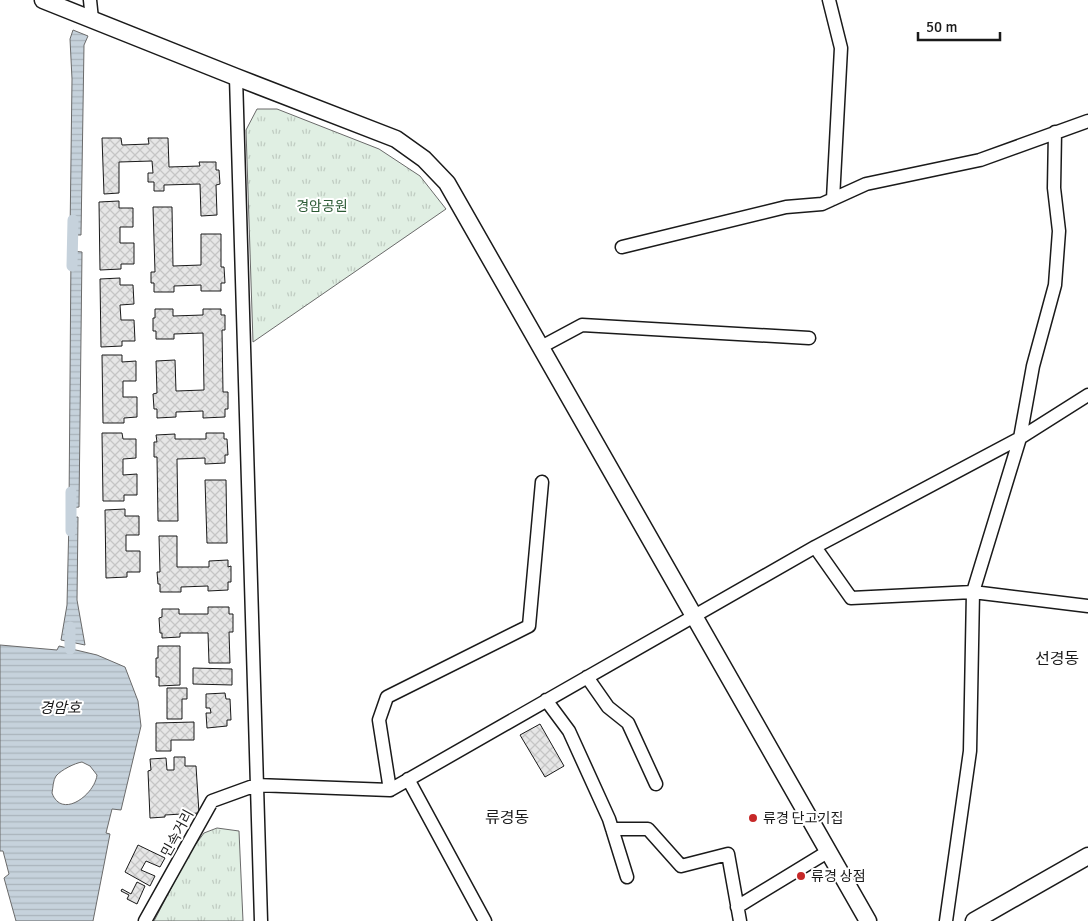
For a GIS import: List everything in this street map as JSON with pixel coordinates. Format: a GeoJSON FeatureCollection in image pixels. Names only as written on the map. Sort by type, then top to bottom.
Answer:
{"type":"FeatureCollection","features":[{"type":"Feature","properties":{"kind":"main road"},"geometry":{"type":"LineString","coordinates":[[43,0],[236,78],[396,139],[424,159],[447,183],[868,921]]}},
{"type":"Feature","properties":{"kind":"main road"},"geometry":{"type":"LineString","coordinates":[[974,921],[1088,856]]}},
{"type":"Feature","properties":{"kind":"street"},"geometry":{"type":"LineString","coordinates":[[90,0],[92,19]]}},
{"type":"Feature","properties":{"kind":"street"},"geometry":{"type":"LineString","coordinates":[[829,0],[841,48],[833,199]]}},
{"type":"Feature","properties":{"kind":"street"},"geometry":{"type":"LineString","coordinates":[[236,78],[261,921]]}},
{"type":"Feature","properties":{"kind":"street"},"geometry":{"type":"LineString","coordinates":[[622,247],[786,207],[822,204],[866,184],[980,160],[1088,121]]}},
{"type":"Feature","properties":{"kind":"street"},"geometry":{"type":"LineString","coordinates":[[946,921],[970,751],[973,592],[1020,438],[1033,366],[1055,285],[1059,231],[1054,188],[1055,132]]}},
{"type":"Feature","properties":{"kind":"street"},"geometry":{"type":"LineString","coordinates":[[541,347],[582,325],[809,338]]}},
{"type":"Feature","properties":{"kind":"street"},"geometry":{"type":"LineString","coordinates":[[256,785],[390,790],[815,547],[1020,438],[1088,395]]}},
{"type":"Feature","properties":{"kind":"street"},"geometry":{"type":"LineString","coordinates":[[390,790],[379,720],[387,697],[529,626],[542,482]]}},
{"type":"Feature","properties":{"kind":"street"},"geometry":{"type":"LineString","coordinates":[[815,547],[851,598],[973,592],[1088,606]]}},
{"type":"Feature","properties":{"kind":"street"},"geometry":{"type":"LineString","coordinates":[[587,677],[608,707],[628,722],[656,784]]}},
{"type":"Feature","properties":{"kind":"street"},"geometry":{"type":"LineString","coordinates":[[546,700],[569,731],[612,829],[627,877]]}},
{"type":"Feature","properties":{"kind":"street"},"geometry":{"type":"LineString","coordinates":[[408,779],[485,921]]}},
{"type":"Feature","properties":{"kind":"street","name":"민속거리"},"geometry":{"type":"LineString","coordinates":[[146,921],[212,801],[256,785]]}},
{"type":"Feature","properties":{"kind":"street"},"geometry":{"type":"LineString","coordinates":[[612,829],[648,829],[681,866],[728,854],[740,921]]}},
{"type":"Feature","properties":{"kind":"street"},"geometry":{"type":"LineString","coordinates":[[738,907],[829,851]]}},
{"type":"Feature","properties":{"kind":"green space","name":"경암공원"},"geometry":{"type":"Polygon","coordinates":[[[257,109],[277,109],[379,149],[420,176],[446,209],[253,342],[246,130],[257,109]]]}},
{"type":"Feature","properties":{"kind":"green space"},"geometry":{"type":"Polygon","coordinates":[[[217,828],[239,831],[243,921],[154,921],[190,852],[204,833],[217,828]]]}},
{"type":"Feature","properties":{"kind":"water"},"geometry":{"type":"Polygon","coordinates":[[[73,30],[88,36],[84,45],[81,235],[70,235],[72,79],[70,39],[73,30]]]}},
{"type":"Feature","properties":{"kind":"water"},"geometry":{"type":"Polygon","coordinates":[[[71,251],[82,252],[79,507],[69,508],[71,251]]]}},
{"type":"Feature","properties":{"kind":"water"},"geometry":{"type":"Polygon","coordinates":[[[78,517],[77,600],[85,645],[61,640],[67,605],[69,518],[78,517]]]}},
{"type":"Feature","properties":{"kind":"water","name":"경암호"},"geometry":{"type":"Polygon","coordinates":[[[0,645],[57,650],[59,646],[97,655],[125,667],[138,701],[141,726],[121,810],[112,809],[106,833],[110,834],[93,921],[16,921],[4,878],[9,874],[3,851],[0,851],[0,645]],[[82,762],[72,765],[56,776],[52,793],[57,801],[63,804],[70,804],[78,801],[91,790],[97,775],[90,766],[82,762]]]}},
{"type":"Feature","properties":{"kind":"building"},"geometry":{"type":"Polygon","coordinates":[[[102,138],[121,138],[122,145],[149,144],[148,138],[168,138],[169,167],[200,166],[199,162],[216,162],[216,170],[219,170],[220,184],[216,185],[217,215],[201,216],[200,184],[164,185],[164,191],[154,191],[154,182],[148,182],[148,173],[153,173],[152,161],[119,162],[119,193],[104,194],[102,138]]]}},
{"type":"Feature","properties":{"kind":"building"},"geometry":{"type":"Polygon","coordinates":[[[119,201],[119,208],[133,208],[133,227],[120,227],[120,243],[134,243],[134,264],[121,264],[121,269],[100,270],[99,202],[119,201]]]}},
{"type":"Feature","properties":{"kind":"building"},"geometry":{"type":"Polygon","coordinates":[[[153,207],[172,207],[173,266],[201,265],[201,234],[221,234],[221,267],[224,267],[225,283],[221,283],[221,291],[201,291],[201,285],[174,286],[174,292],[154,292],[154,283],[151,283],[151,272],[155,272],[153,207]]]}},
{"type":"Feature","properties":{"kind":"building"},"geometry":{"type":"Polygon","coordinates":[[[120,278],[120,285],[133,285],[134,304],[120,305],[121,320],[134,320],[135,341],[122,341],[122,346],[101,347],[100,279],[120,278]]]}},
{"type":"Feature","properties":{"kind":"building"},"geometry":{"type":"Polygon","coordinates":[[[155,309],[173,309],[173,316],[203,315],[203,309],[221,309],[221,315],[225,315],[225,330],[222,330],[223,392],[228,392],[228,409],[225,409],[225,417],[203,418],[203,411],[176,412],[176,417],[157,418],[153,394],[157,393],[156,361],[175,360],[176,391],[204,390],[203,333],[174,334],[174,339],[156,339],[156,331],[153,331],[155,309]]]}},
{"type":"Feature","properties":{"kind":"building"},"geometry":{"type":"Polygon","coordinates":[[[102,355],[122,355],[122,362],[136,361],[136,381],[123,381],[123,397],[137,397],[137,417],[124,418],[124,423],[103,423],[102,355]]]}},
{"type":"Feature","properties":{"kind":"building"},"geometry":{"type":"Polygon","coordinates":[[[102,433],[122,433],[123,439],[136,439],[136,458],[123,459],[123,475],[137,474],[137,495],[124,495],[124,501],[103,501],[102,433]]]}},
{"type":"Feature","properties":{"kind":"building"},"geometry":{"type":"Polygon","coordinates":[[[206,433],[224,433],[224,439],[227,439],[228,455],[225,455],[225,463],[205,464],[205,458],[177,459],[178,521],[158,521],[157,457],[154,457],[154,442],[157,442],[156,435],[175,434],[175,439],[206,439],[206,433]]]}},
{"type":"Feature","properties":{"kind":"building"},"geometry":{"type":"Polygon","coordinates":[[[205,480],[226,480],[227,543],[207,543],[205,480]]]}},
{"type":"Feature","properties":{"kind":"building"},"geometry":{"type":"Polygon","coordinates":[[[125,509],[125,516],[139,516],[139,535],[126,535],[126,551],[140,551],[140,572],[127,572],[127,577],[106,578],[105,510],[125,509]]]}},
{"type":"Feature","properties":{"kind":"building"},"geometry":{"type":"Polygon","coordinates":[[[159,536],[177,536],[177,567],[209,567],[209,561],[228,560],[228,567],[231,566],[231,582],[228,582],[228,590],[208,591],[208,586],[181,587],[181,592],[160,592],[157,572],[160,572],[159,536]]]}},
{"type":"Feature","properties":{"kind":"building"},"geometry":{"type":"Polygon","coordinates":[[[208,607],[229,607],[229,614],[233,614],[233,632],[229,632],[230,663],[209,663],[208,633],[180,633],[180,637],[162,638],[162,633],[160,633],[159,618],[162,617],[162,609],[179,609],[179,614],[208,614],[208,607]]]}},
{"type":"Feature","properties":{"kind":"building"},"geometry":{"type":"Polygon","coordinates":[[[158,646],[180,646],[180,685],[159,686],[159,677],[156,677],[158,646]]]}},
{"type":"Feature","properties":{"kind":"building"},"geometry":{"type":"Polygon","coordinates":[[[193,668],[232,669],[232,685],[193,684],[193,668]]]}},
{"type":"Feature","properties":{"kind":"building"},"geometry":{"type":"Polygon","coordinates":[[[167,688],[187,688],[187,699],[182,699],[182,719],[167,719],[167,688]]]}},
{"type":"Feature","properties":{"kind":"building"},"geometry":{"type":"Polygon","coordinates":[[[225,693],[226,699],[230,699],[231,720],[227,720],[227,726],[207,728],[206,713],[211,713],[210,708],[206,708],[206,694],[225,693]]]}},
{"type":"Feature","properties":{"kind":"building"},"geometry":{"type":"Polygon","coordinates":[[[194,722],[194,740],[171,740],[171,751],[156,751],[156,723],[194,722]]]}},
{"type":"Feature","properties":{"kind":"building"},"geometry":{"type":"Polygon","coordinates":[[[540,724],[564,766],[545,777],[520,735],[540,724]]]}},
{"type":"Feature","properties":{"kind":"building"},"geometry":{"type":"Polygon","coordinates":[[[174,757],[185,757],[185,766],[196,766],[199,813],[150,818],[148,771],[151,770],[150,759],[166,758],[167,770],[174,770],[174,757]]]}},
{"type":"Feature","properties":{"kind":"building"},"geometry":{"type":"Polygon","coordinates":[[[138,845],[165,858],[160,867],[146,861],[141,870],[155,876],[150,886],[125,872],[138,845]]]}},
{"type":"Feature","properties":{"kind":"building"},"geometry":{"type":"Polygon","coordinates":[[[137,882],[145,886],[137,904],[127,899],[129,895],[121,891],[122,889],[131,894],[137,882]]]}},
{"type":"Feature","properties":{"kind":"waterway"},"geometry":{"type":"LineString","coordinates":[[72,266],[73,220]]}},
{"type":"Feature","properties":{"kind":"waterway"},"geometry":{"type":"LineString","coordinates":[[71,492],[71,531]]}},
{"type":"Feature","properties":{"kind":"waterway"},"geometry":{"type":"LineString","coordinates":[[70,627],[70,649]]}},
{"type":"Feature","properties":{"kind":"place","name":"류경 단고기집"},"geometry":{"type":"Point","coordinates":[753,818]}},
{"type":"Feature","properties":{"kind":"place","name":"류경 상점"},"geometry":{"type":"Point","coordinates":[801,876]}},
{"type":"Feature","properties":{"kind":"district","name":"선경동"},"geometry":{"type":"Point","coordinates":[1057,658]}},
{"type":"Feature","properties":{"kind":"district","name":"류경동"},"geometry":{"type":"Point","coordinates":[507,817]}}]}
